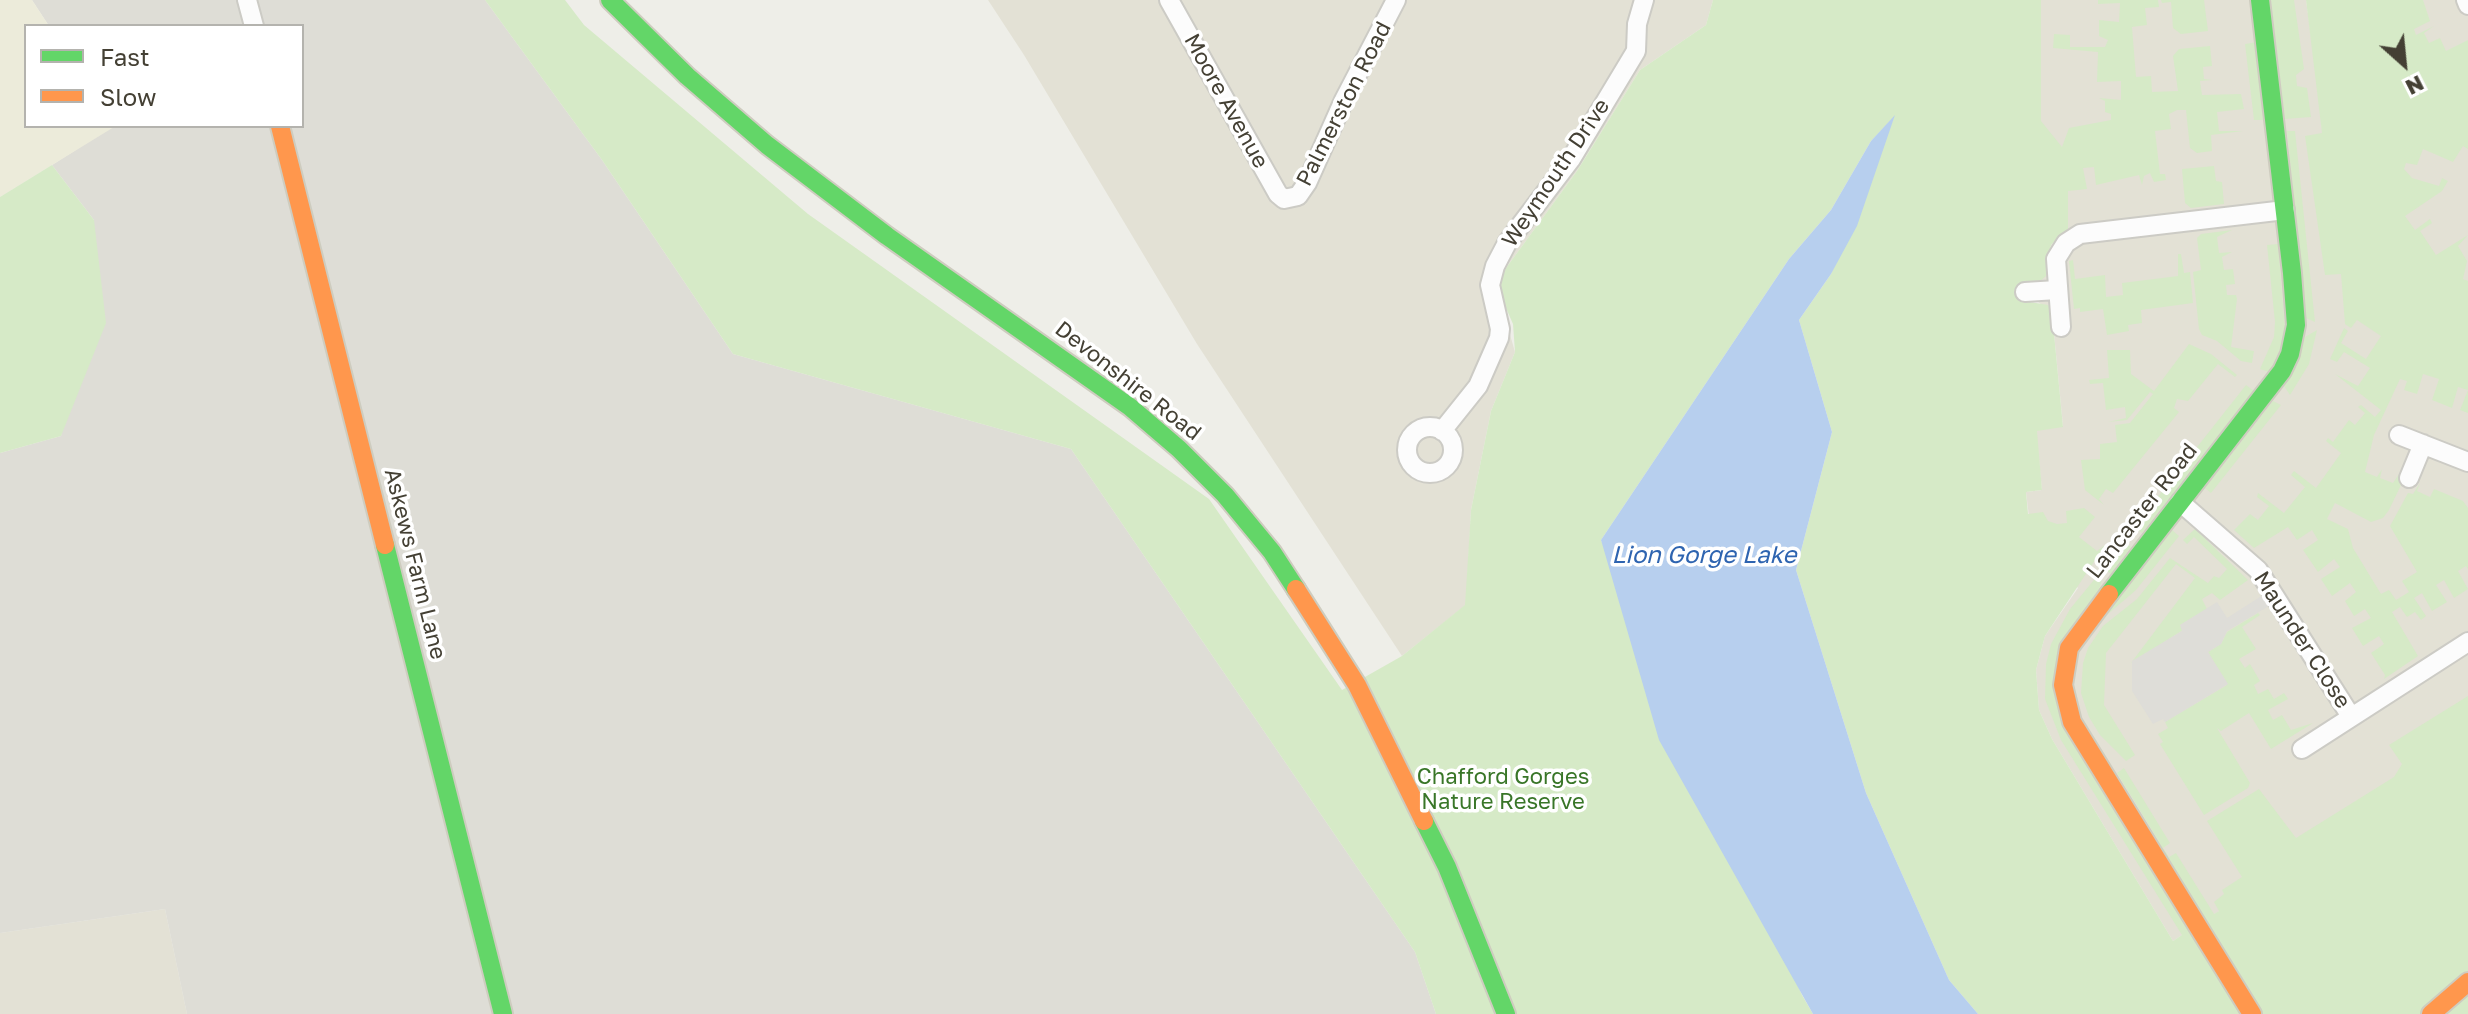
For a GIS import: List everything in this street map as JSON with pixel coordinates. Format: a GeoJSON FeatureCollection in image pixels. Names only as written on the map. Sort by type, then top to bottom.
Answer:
{"type":"FeatureCollection","features":[{"type":"Feature","properties":{"kind":"street"},"geometry":{"type":"LineString","coordinates":[[247,0],[253,24]]}},
{"type":"Feature","properties":{"kind":"street","name":"Devonshire Road"},"geometry":{"type":"LineString","coordinates":[[610,0],[687,76],[767,145],[876,228],[1130,407],[1179,449],[1225,495],[1272,552],[1357,685],[1447,867],[1506,1014]]}},
{"type":"Feature","properties":{"kind":"street","name":"Moore Avenue"},"geometry":{"type":"LineString","coordinates":[[1169,0],[1278,194],[1284,199]]}},
{"type":"Feature","properties":{"kind":"street","name":"Palmerston Road"},"geometry":{"type":"LineString","coordinates":[[1284,199],[1298,196],[1307,183],[1344,100],[1396,0]]}},
{"type":"Feature","properties":{"kind":"street","name":"Weymouth Drive"},"geometry":{"type":"LineString","coordinates":[[1442,431],[1478,386],[1499,338],[1500,329],[1490,285],[1495,266],[1507,243],[1571,159],[1636,51],[1637,24],[1644,0]]}},
{"type":"Feature","properties":{"kind":"street","name":"Lancaster Road"},"geometry":{"type":"LineString","coordinates":[[2252,1014],[2082,739],[2065,704],[2065,667],[2074,640],[2282,371],[2290,354],[2296,325],[2260,0]]}},
{"type":"Feature","properties":{"kind":"street","name":"Askews Farm Lane"},"geometry":{"type":"LineString","coordinates":[[281,128],[503,1014]]}},
{"type":"Feature","properties":{"kind":"street"},"geometry":{"type":"LineString","coordinates":[[2061,327],[2056,259],[2066,243],[2080,234],[2285,210]]}},
{"type":"Feature","properties":{"kind":"street"},"geometry":{"type":"LineString","coordinates":[[2025,292],[2057,290]]}},
{"type":"Feature","properties":{"kind":"street"},"geometry":{"type":"LineString","coordinates":[[2399,435],[2468,462]]}},
{"type":"Feature","properties":{"kind":"street"},"geometry":{"type":"LineString","coordinates":[[2409,478],[2423,444]]}},
{"type":"Feature","properties":{"kind":"street","name":"Maunder Close"},"geometry":{"type":"LineString","coordinates":[[2180,502],[2258,570],[2350,715]]}},
{"type":"Feature","properties":{"kind":"street","name":"Maunder Close"},"geometry":{"type":"LineString","coordinates":[[2302,749],[2350,715],[2468,642]]}},
{"type":"Feature","properties":{"kind":"street"},"geometry":{"type":"LineString","coordinates":[[2431,1014],[2468,982]]}},
{"type":"Feature","properties":{"kind":"shaded area"},"geometry":{"type":"Polygon","coordinates":[[[0,0],[32,0],[48,24],[24,24],[24,128],[112,128],[0,197],[0,0]]]}},
{"type":"Feature","properties":{"kind":"shaded area"},"geometry":{"type":"Polygon","coordinates":[[[32,0],[485,0],[602,160],[733,354],[1071,449],[1415,952],[1436,1014],[187,1014],[165,909],[0,933],[0,453],[61,436],[94,220],[52,165],[110,128],[304,128],[304,24],[48,24],[32,0]]]}},
{"type":"Feature","properties":{"kind":"shaded area"},"geometry":{"type":"Polygon","coordinates":[[[988,0],[1713,0],[1706,25],[1640,70],[1577,171],[1495,283],[1515,352],[1491,411],[1471,510],[1466,605],[1402,656],[1197,344],[988,0]]]}},
{"type":"Feature","properties":{"kind":"shaded area"},"geometry":{"type":"Polygon","coordinates":[[[2028,0],[2306,0],[2319,92],[2331,236],[2468,367],[2468,750],[2173,941],[2052,739],[2039,710],[2036,670],[2045,636],[2078,588],[2032,541],[2026,492],[2042,490],[2036,430],[2063,426],[2052,313],[2037,301],[2024,301],[2022,285],[2048,259],[2051,245],[2068,229],[2059,153],[2032,127],[2028,0]]]}},
{"type":"Feature","properties":{"kind":"shaded area"},"geometry":{"type":"Polygon","coordinates":[[[2378,0],[2468,0],[2468,54],[2436,61],[2378,0]]]}},
{"type":"Feature","properties":{"kind":"shaded area"},"geometry":{"type":"Polygon","coordinates":[[[2468,122],[2468,315],[2403,270],[2399,142],[2468,122]]]}},
{"type":"Feature","properties":{"kind":"shaded area"},"geometry":{"type":"Polygon","coordinates":[[[2263,595],[2269,606],[2227,631],[2221,644],[2208,652],[2228,684],[2165,722],[2163,719],[2153,724],[2132,691],[2132,661],[2182,631],[2180,625],[2217,602],[2227,618],[2263,595]]]}},
{"type":"Feature","properties":{"kind":"shaded area"},"geometry":{"type":"Polygon","coordinates":[[[165,909],[187,1014],[0,1014],[0,933],[165,909]]]}},
{"type":"Feature","properties":{"kind":"green space","name":"Chafford Gorges Nature Reserve"},"geometry":{"type":"Polygon","coordinates":[[[485,0],[565,0],[584,25],[808,214],[1209,499],[1342,690],[1402,656],[1465,605],[1471,510],[1491,411],[1515,352],[1513,324],[1495,283],[1577,171],[1640,70],[1706,25],[1713,0],[2041,0],[2041,121],[2062,147],[2069,128],[2111,120],[2111,114],[2105,112],[2105,101],[2099,98],[2121,100],[2121,81],[2097,82],[2098,52],[2053,48],[2054,34],[2070,35],[2070,47],[2105,47],[2108,40],[2099,36],[2099,20],[2119,22],[2120,3],[2098,4],[2098,0],[2158,0],[2159,7],[2145,8],[2147,25],[2132,27],[2136,77],[2151,76],[2152,92],[2178,91],[2173,56],[2179,49],[2210,46],[2212,66],[2203,67],[2204,79],[2212,80],[2200,81],[2202,95],[2241,94],[2244,109],[2217,112],[2219,131],[2243,131],[2211,135],[2212,151],[2197,153],[2190,148],[2186,110],[2177,110],[2169,114],[2171,129],[2155,131],[2160,174],[2165,174],[2166,180],[2154,182],[2150,173],[2144,176],[2142,185],[2139,175],[2096,185],[2094,167],[2083,168],[2087,189],[2068,191],[2068,229],[2051,245],[2046,276],[2037,284],[2022,285],[2024,301],[2048,305],[2052,313],[2063,427],[2037,431],[2042,490],[2026,492],[2028,514],[2043,512],[2048,521],[2067,523],[2066,511],[2084,508],[2095,517],[2079,537],[2097,551],[2105,545],[2045,636],[2036,670],[2039,710],[2052,739],[2173,941],[2182,935],[2061,740],[2045,699],[2046,664],[2051,644],[2070,609],[2098,575],[2102,579],[2100,587],[2053,680],[2169,857],[2176,853],[2214,914],[2219,911],[2214,902],[2224,894],[2222,890],[2242,877],[2207,821],[2259,789],[2296,838],[2394,777],[2402,764],[2389,745],[2468,696],[2468,1014],[1978,1014],[1949,980],[1866,793],[1796,570],[1832,432],[1799,320],[1831,274],[1894,117],[1871,141],[1831,210],[1789,259],[1601,540],[1813,1014],[1436,1014],[1415,952],[1071,449],[733,354],[602,160],[485,0]]]}},
{"type":"Feature","properties":{"kind":"green space"},"geometry":{"type":"Polygon","coordinates":[[[2161,0],[2204,0],[2208,31],[2181,34],[2173,28],[2171,2],[2162,3],[2161,0]]]}},
{"type":"Feature","properties":{"kind":"green space"},"geometry":{"type":"Polygon","coordinates":[[[2271,0],[2294,0],[2304,69],[2296,75],[2297,86],[2307,88],[2311,117],[2285,119],[2271,0]]]}},
{"type":"Feature","properties":{"kind":"green space"},"geometry":{"type":"Polygon","coordinates":[[[2306,0],[2423,0],[2430,21],[2414,29],[2416,35],[2434,26],[2424,33],[2429,43],[2440,38],[2446,51],[2468,40],[2468,149],[2463,146],[2453,162],[2423,149],[2417,165],[2406,163],[2404,169],[2412,178],[2439,186],[2442,178],[2448,181],[2442,191],[2405,216],[2415,230],[2430,219],[2432,223],[2420,231],[2436,255],[2468,235],[2458,246],[2467,261],[2463,279],[2468,281],[2468,390],[2458,387],[2452,408],[2432,400],[2439,379],[2423,374],[2417,394],[2404,390],[2407,381],[2400,379],[2374,435],[2365,472],[2377,477],[2382,469],[2380,478],[2393,483],[2403,468],[2399,481],[2401,485],[2389,510],[2383,518],[2371,522],[2335,503],[2327,519],[2348,529],[2353,548],[2381,594],[2389,590],[2396,600],[2409,592],[2402,581],[2417,572],[2390,526],[2408,493],[2413,494],[2420,483],[2417,491],[2430,497],[2434,489],[2463,501],[2468,508],[2468,569],[2466,566],[2458,571],[2468,589],[2454,598],[2444,580],[2436,585],[2447,602],[2432,611],[2422,593],[2414,598],[2426,616],[2421,620],[2415,612],[2407,617],[2400,607],[2392,612],[2418,656],[2384,679],[2385,675],[2371,653],[2384,644],[2379,636],[2363,646],[2352,628],[2371,618],[2365,609],[2354,616],[2345,601],[2356,592],[2350,583],[2332,596],[2321,579],[2340,567],[2334,559],[2318,572],[2303,550],[2318,540],[2312,530],[2297,540],[2288,527],[2254,548],[2234,530],[2250,514],[2258,520],[2269,506],[2257,497],[2258,493],[2284,513],[2305,487],[2291,475],[2294,471],[2316,488],[2341,453],[2326,441],[2328,438],[2333,442],[2349,420],[2355,425],[2365,413],[2358,407],[2361,405],[2375,417],[2381,410],[2335,374],[2358,386],[2370,368],[2344,352],[2337,362],[2330,359],[2344,328],[2348,331],[2341,343],[2366,359],[2381,336],[2357,320],[2351,328],[2345,324],[2341,274],[2325,275],[2305,136],[2322,133],[2306,0]]]}},
{"type":"Feature","properties":{"kind":"green space"},"geometry":{"type":"Polygon","coordinates":[[[2257,42],[2263,120],[2254,120],[2245,44],[2257,42]]]}},
{"type":"Feature","properties":{"kind":"green space"},"geometry":{"type":"Polygon","coordinates":[[[2287,131],[2295,131],[2315,322],[2306,318],[2287,131]]]}},
{"type":"Feature","properties":{"kind":"green space"},"geometry":{"type":"Polygon","coordinates":[[[52,165],[94,220],[106,323],[61,436],[0,453],[0,197],[52,165]]]}},
{"type":"Feature","properties":{"kind":"green space"},"geometry":{"type":"Polygon","coordinates":[[[2214,166],[2216,181],[2222,182],[2224,204],[2191,208],[2185,203],[2182,169],[2214,166]]]}},
{"type":"Feature","properties":{"kind":"green space"},"geometry":{"type":"Polygon","coordinates":[[[2232,230],[2217,237],[2219,253],[2232,252],[2222,257],[2224,270],[2233,269],[2235,284],[2226,285],[2227,295],[2236,295],[2237,299],[2231,347],[2254,351],[2252,363],[2241,361],[2217,341],[2202,335],[2199,329],[2193,272],[2201,270],[2197,238],[2201,234],[2232,230]]]}},
{"type":"Feature","properties":{"kind":"green space"},"geometry":{"type":"Polygon","coordinates":[[[2278,244],[2285,329],[2281,348],[2269,372],[2260,369],[2274,337],[2275,322],[2267,245],[2278,244]]]}},
{"type":"Feature","properties":{"kind":"green space"},"geometry":{"type":"Polygon","coordinates":[[[2178,254],[2181,254],[2184,273],[2190,272],[2193,303],[2141,310],[2142,323],[2128,325],[2129,331],[2107,335],[2103,309],[2080,312],[2080,308],[2074,309],[2069,261],[2073,260],[2075,279],[2105,275],[2106,297],[2123,295],[2122,283],[2178,276],[2178,254]]]}},
{"type":"Feature","properties":{"kind":"green space"},"geometry":{"type":"Polygon","coordinates":[[[2317,330],[2309,364],[2290,395],[2284,386],[2298,364],[2305,337],[2317,330]]]}},
{"type":"Feature","properties":{"kind":"green space"},"geometry":{"type":"Polygon","coordinates":[[[2189,344],[2211,354],[2237,375],[2235,377],[2218,364],[2188,401],[2177,399],[2174,408],[2179,412],[2113,493],[2106,489],[2099,499],[2104,505],[2085,490],[2081,460],[2100,459],[2100,444],[2117,442],[2115,425],[2130,423],[2153,394],[2150,392],[2127,420],[2108,422],[2126,418],[2125,407],[2106,410],[2103,383],[2090,384],[2089,380],[2109,378],[2107,350],[2130,350],[2131,374],[2154,391],[2189,344]]]}},
{"type":"Feature","properties":{"kind":"green space"},"geometry":{"type":"Polygon","coordinates":[[[2246,385],[2254,391],[2142,533],[2134,527],[2246,385]]]}},
{"type":"Feature","properties":{"kind":"green space"},"geometry":{"type":"Polygon","coordinates":[[[2468,390],[2468,413],[2460,410],[2468,390]]]}},
{"type":"Feature","properties":{"kind":"green space"},"geometry":{"type":"Polygon","coordinates":[[[2273,401],[2281,405],[2211,493],[2205,488],[2273,401]]]}},
{"type":"Feature","properties":{"kind":"green space"},"geometry":{"type":"Polygon","coordinates":[[[2195,529],[2248,580],[2220,600],[2212,593],[2202,599],[2207,609],[2180,625],[2183,630],[2131,663],[2195,578],[2176,564],[2106,653],[2104,705],[2135,755],[2126,761],[2100,735],[2089,717],[2081,693],[2083,663],[2088,648],[2103,626],[2137,599],[2170,558],[2208,583],[2214,576],[2219,578],[2227,569],[2194,537],[2187,544],[2183,540],[2195,529]]]}},
{"type":"Feature","properties":{"kind":"green space"},"geometry":{"type":"Polygon","coordinates":[[[2172,530],[2179,536],[2136,590],[2101,620],[2172,530]]]}},
{"type":"Feature","properties":{"kind":"green space"},"geometry":{"type":"Polygon","coordinates":[[[2123,541],[2131,547],[2111,574],[2107,571],[2104,575],[2100,572],[2123,541]]]}},
{"type":"Feature","properties":{"kind":"green space"},"geometry":{"type":"Polygon","coordinates":[[[2258,613],[2260,615],[2242,627],[2256,649],[2239,659],[2245,668],[2250,664],[2260,681],[2254,685],[2258,694],[2268,689],[2274,699],[2284,693],[2288,699],[2268,710],[2273,720],[2282,715],[2291,730],[2313,723],[2271,749],[2249,713],[2221,731],[2217,728],[2250,783],[2248,788],[2204,815],[2160,744],[2163,742],[2158,734],[2168,728],[2165,722],[2227,685],[2208,652],[2221,644],[2227,632],[2258,613]]]}},
{"type":"Feature","properties":{"kind":"green space"},"geometry":{"type":"Polygon","coordinates":[[[2124,768],[2170,843],[2163,848],[2117,773],[2124,768]]]}},
{"type":"Feature","properties":{"kind":"water","name":"Lion Gorge Lake"},"geometry":{"type":"Polygon","coordinates":[[[1895,115],[1857,226],[1831,274],[1799,320],[1832,432],[1796,570],[1866,793],[1949,980],[1978,1014],[1813,1014],[1659,740],[1601,540],[1789,259],[1831,210],[1871,141],[1895,115]]]}},
{"type":"Feature","properties":{"kind":"traffic: fast"},"geometry":{"type":"LineString","coordinates":[[610,0],[687,76],[767,145],[887,236],[1130,407],[1179,449],[1225,495],[1272,552],[1296,589]]}},
{"type":"Feature","properties":{"kind":"traffic: fast"},"geometry":{"type":"LineString","coordinates":[[2109,594],[2282,371],[2290,354],[2296,325],[2292,273],[2260,0]]}},
{"type":"Feature","properties":{"kind":"traffic: fast"},"geometry":{"type":"LineString","coordinates":[[385,545],[503,1014]]}},
{"type":"Feature","properties":{"kind":"traffic: fast"},"geometry":{"type":"LineString","coordinates":[[1424,821],[1447,867],[1506,1014]]}},
{"type":"Feature","properties":{"kind":"traffic: slow"},"geometry":{"type":"LineString","coordinates":[[281,128],[385,545]]}},
{"type":"Feature","properties":{"kind":"traffic: slow"},"geometry":{"type":"LineString","coordinates":[[1296,589],[1357,685],[1424,821]]}},
{"type":"Feature","properties":{"kind":"traffic: slow"},"geometry":{"type":"LineString","coordinates":[[2109,594],[2069,648],[2063,685],[2072,722],[2252,1014]]}},
{"type":"Feature","properties":{"kind":"traffic: slow"},"geometry":{"type":"LineString","coordinates":[[2431,1014],[2468,982]]}}]}
